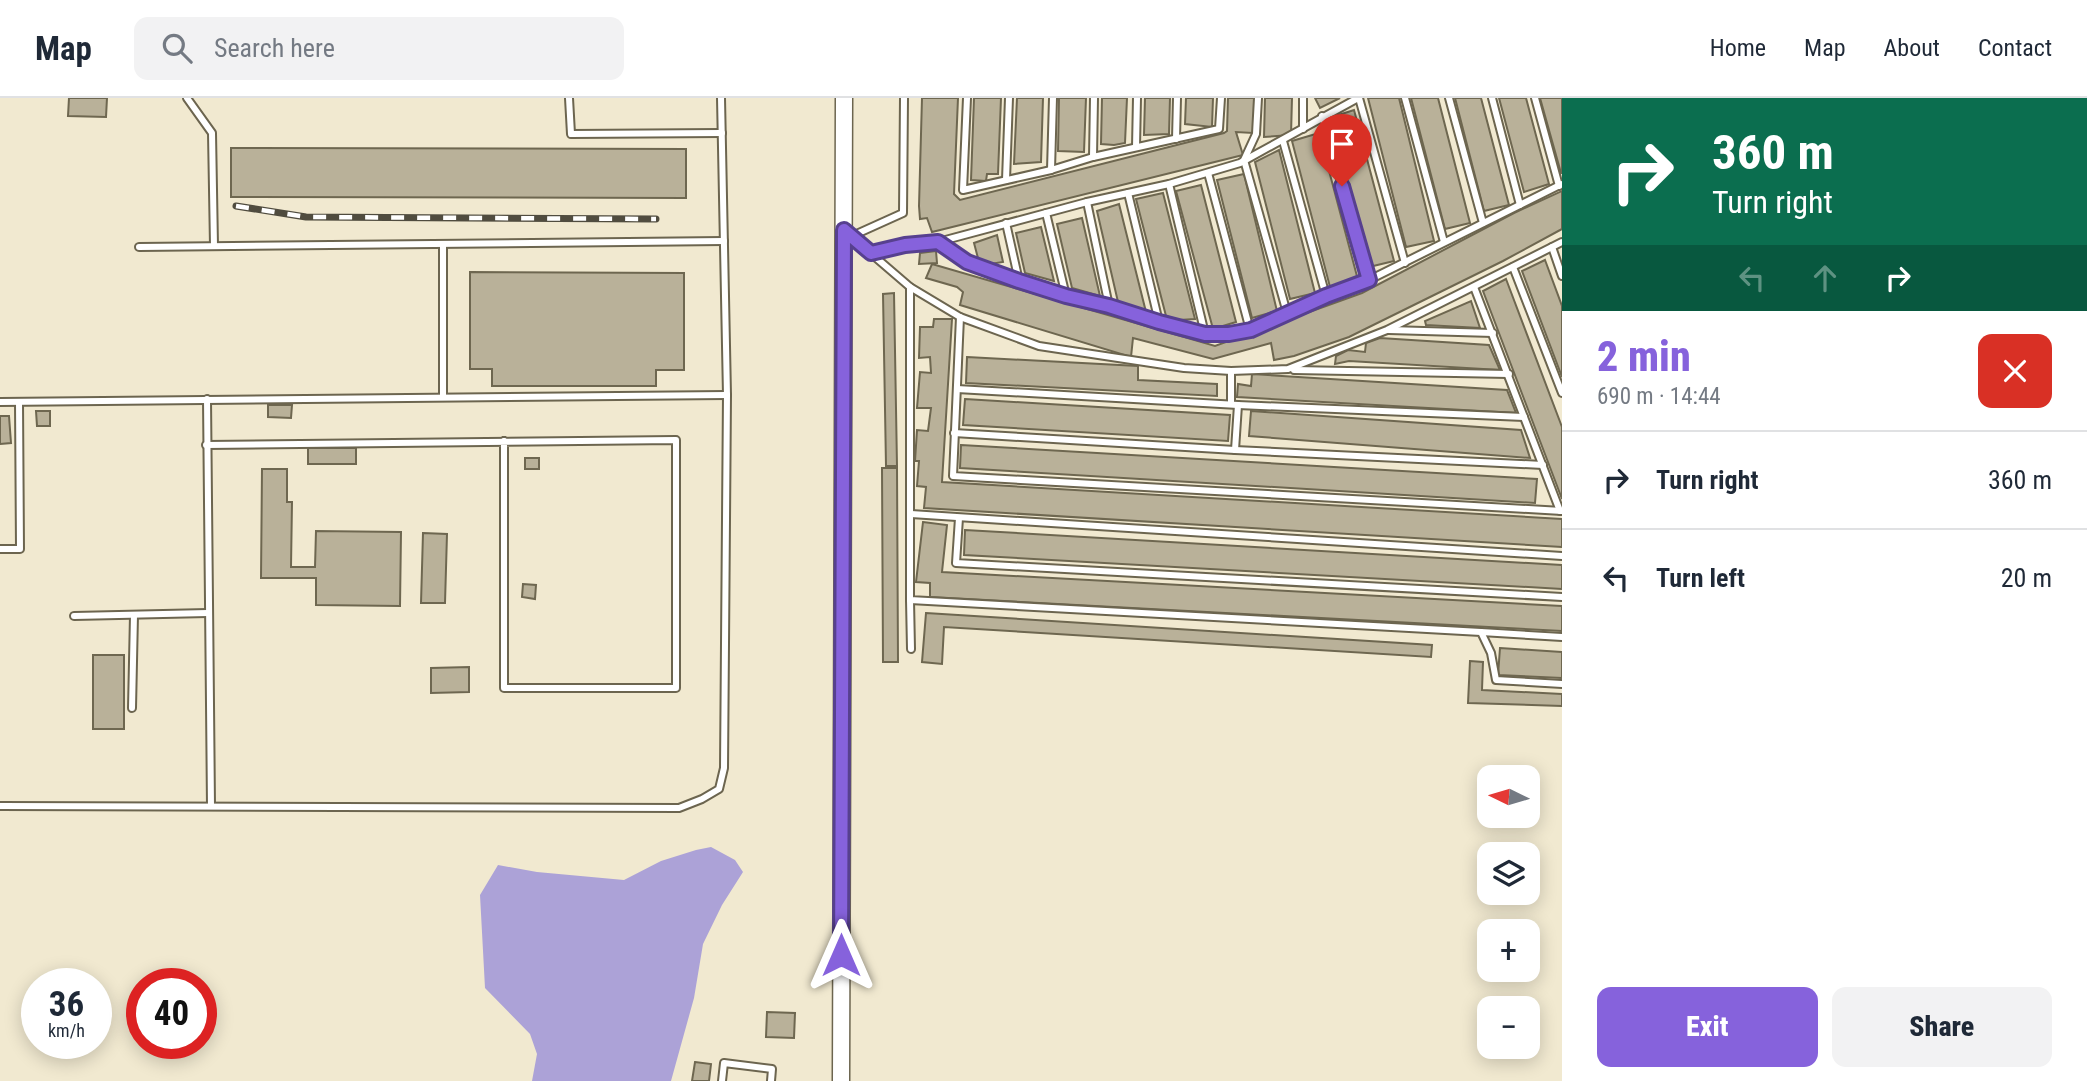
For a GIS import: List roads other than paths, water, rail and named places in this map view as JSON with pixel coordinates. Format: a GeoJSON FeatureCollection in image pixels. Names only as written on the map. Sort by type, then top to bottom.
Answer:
{"type":"FeatureCollection","features":[{"type":"Feature","properties":{"kind":"street"},"geometry":{"type":"LineString","coordinates":[[841,1081],[848,233],[844,98]]}},
{"type":"Feature","properties":{"kind":"lane"},"geometry":{"type":"LineString","coordinates":[[187,98],[212,133],[214,246]]}},
{"type":"Feature","properties":{"kind":"lane"},"geometry":{"type":"LineString","coordinates":[[569,98],[571,134],[722,133]]}},
{"type":"Feature","properties":{"kind":"lane"},"geometry":{"type":"LineString","coordinates":[[0,806],[679,808],[719,789],[724,768],[727,396],[722,98]]}},
{"type":"Feature","properties":{"kind":"lane"},"geometry":{"type":"LineString","coordinates":[[904,98],[903,213],[848,233],[910,286],[960,317],[1039,346],[1184,368],[1231,371],[1288,369],[1509,374]]}},
{"type":"Feature","properties":{"kind":"lane"},"geometry":{"type":"LineString","coordinates":[[967,98],[963,190],[1219,129],[1220,98]]}},
{"type":"Feature","properties":{"kind":"lane"},"geometry":{"type":"LineString","coordinates":[[1006,180],[1009,98]]}},
{"type":"Feature","properties":{"kind":"lane"},"geometry":{"type":"LineString","coordinates":[[1051,170],[1053,98]]}},
{"type":"Feature","properties":{"kind":"lane"},"geometry":{"type":"LineString","coordinates":[[1093,157],[1094,98]]}},
{"type":"Feature","properties":{"kind":"lane"},"geometry":{"type":"LineString","coordinates":[[1136,147],[1137,98]]}},
{"type":"Feature","properties":{"kind":"lane"},"geometry":{"type":"LineString","coordinates":[[1176,139],[1177,98]]}},
{"type":"Feature","properties":{"kind":"lane"},"geometry":{"type":"LineString","coordinates":[[1258,98],[1256,134],[1244,160],[1286,313]]}},
{"type":"Feature","properties":{"kind":"lane"},"geometry":{"type":"LineString","coordinates":[[1303,98],[1303,129]]}},
{"type":"Feature","properties":{"kind":"lane"},"geometry":{"type":"LineString","coordinates":[[871,253],[905,245],[938,242],[1087,202],[1169,184],[1240,163],[1359,98],[1405,263]]}},
{"type":"Feature","properties":{"kind":"lane"},"geometry":{"type":"LineString","coordinates":[[1405,98],[1444,242]]}},
{"type":"Feature","properties":{"kind":"lane"},"geometry":{"type":"LineString","coordinates":[[1450,98],[1483,223]]}},
{"type":"Feature","properties":{"kind":"lane"},"geometry":{"type":"LineString","coordinates":[[1492,98],[1520,205]]}},
{"type":"Feature","properties":{"kind":"lane"},"geometry":{"type":"LineString","coordinates":[[938,242],[967,262],[1066,296],[1205,334],[1251,330],[1369,280],[1560,185],[1535,98]]}},
{"type":"Feature","properties":{"kind":"lane"},"geometry":{"type":"LineString","coordinates":[[1322,116],[1369,280]]}},
{"type":"Feature","properties":{"kind":"lane"},"geometry":{"type":"LineString","coordinates":[[1283,141],[1326,296]]}},
{"type":"Feature","properties":{"kind":"lane"},"geometry":{"type":"LineString","coordinates":[[1208,173],[1251,330]]}},
{"type":"Feature","properties":{"kind":"lane"},"geometry":{"type":"LineString","coordinates":[[1169,184],[1205,334]]}},
{"type":"Feature","properties":{"kind":"lane"},"geometry":{"type":"LineString","coordinates":[[1128,193],[1159,322]]}},
{"type":"Feature","properties":{"kind":"lane"},"geometry":{"type":"LineString","coordinates":[[1087,202],[1109,306]]}},
{"type":"Feature","properties":{"kind":"lane"},"geometry":{"type":"LineString","coordinates":[[1046,214],[1066,296]]}},
{"type":"Feature","properties":{"kind":"lane"},"geometry":{"type":"LineString","coordinates":[[1006,223],[1019,281]]}},
{"type":"Feature","properties":{"kind":"lane"},"geometry":{"type":"LineString","coordinates":[[139,247],[724,241]]}},
{"type":"Feature","properties":{"kind":"lane"},"geometry":{"type":"LineString","coordinates":[[1288,369],[1387,330],[1562,242]]}},
{"type":"Feature","properties":{"kind":"lane"},"geometry":{"type":"LineString","coordinates":[[443,244],[443,397]]}},
{"type":"Feature","properties":{"kind":"lane"},"geometry":{"type":"LineString","coordinates":[[1552,247],[1562,276]]}},
{"type":"Feature","properties":{"kind":"lane"},"geometry":{"type":"LineString","coordinates":[[1513,267],[1562,393]]}},
{"type":"Feature","properties":{"kind":"lane"},"geometry":{"type":"LineString","coordinates":[[910,286],[911,649]]}},
{"type":"Feature","properties":{"kind":"lane"},"geometry":{"type":"LineString","coordinates":[[960,317],[953,476],[1561,511],[1474,287]]}},
{"type":"Feature","properties":{"kind":"lane"},"geometry":{"type":"LineString","coordinates":[[1387,330],[1493,333]]}},
{"type":"Feature","properties":{"kind":"lane"},"geometry":{"type":"LineString","coordinates":[[1231,371],[1235,450]]}},
{"type":"Feature","properties":{"kind":"lane"},"geometry":{"type":"LineString","coordinates":[[957,389],[1234,405],[1524,417]]}},
{"type":"Feature","properties":{"kind":"lane"},"geometry":{"type":"LineString","coordinates":[[0,402],[727,396]]}},
{"type":"Feature","properties":{"kind":"lane"},"geometry":{"type":"LineString","coordinates":[[207,399],[211,806]]}},
{"type":"Feature","properties":{"kind":"lane"},"geometry":{"type":"LineString","coordinates":[[0,549],[20,548],[19,402]]}},
{"type":"Feature","properties":{"kind":"lane"},"geometry":{"type":"LineString","coordinates":[[954,433],[1543,465]]}},
{"type":"Feature","properties":{"kind":"lane"},"geometry":{"type":"LineString","coordinates":[[206,445],[676,440],[676,688],[505,688],[504,442]]}},
{"type":"Feature","properties":{"kind":"lane"},"geometry":{"type":"LineString","coordinates":[[911,514],[1562,556]]}},
{"type":"Feature","properties":{"kind":"lane"},"geometry":{"type":"LineString","coordinates":[[959,518],[956,563],[1562,597]]}},
{"type":"Feature","properties":{"kind":"lane"},"geometry":{"type":"LineString","coordinates":[[910,600],[1562,637]]}},
{"type":"Feature","properties":{"kind":"lane"},"geometry":{"type":"LineString","coordinates":[[74,616],[208,613]]}},
{"type":"Feature","properties":{"kind":"lane"},"geometry":{"type":"LineString","coordinates":[[132,708],[134,615]]}},
{"type":"Feature","properties":{"kind":"lane"},"geometry":{"type":"LineString","coordinates":[[1481,632],[1491,653],[1496,680],[1562,684]]}},
{"type":"Feature","properties":{"kind":"lane"},"geometry":{"type":"LineString","coordinates":[[722,1081],[724,1063],[772,1069],[771,1081]]}},
{"type":"Feature","properties":{"kind":"railway"},"geometry":{"type":"LineString","coordinates":[[236,206],[306,217],[656,219]]}}]}
